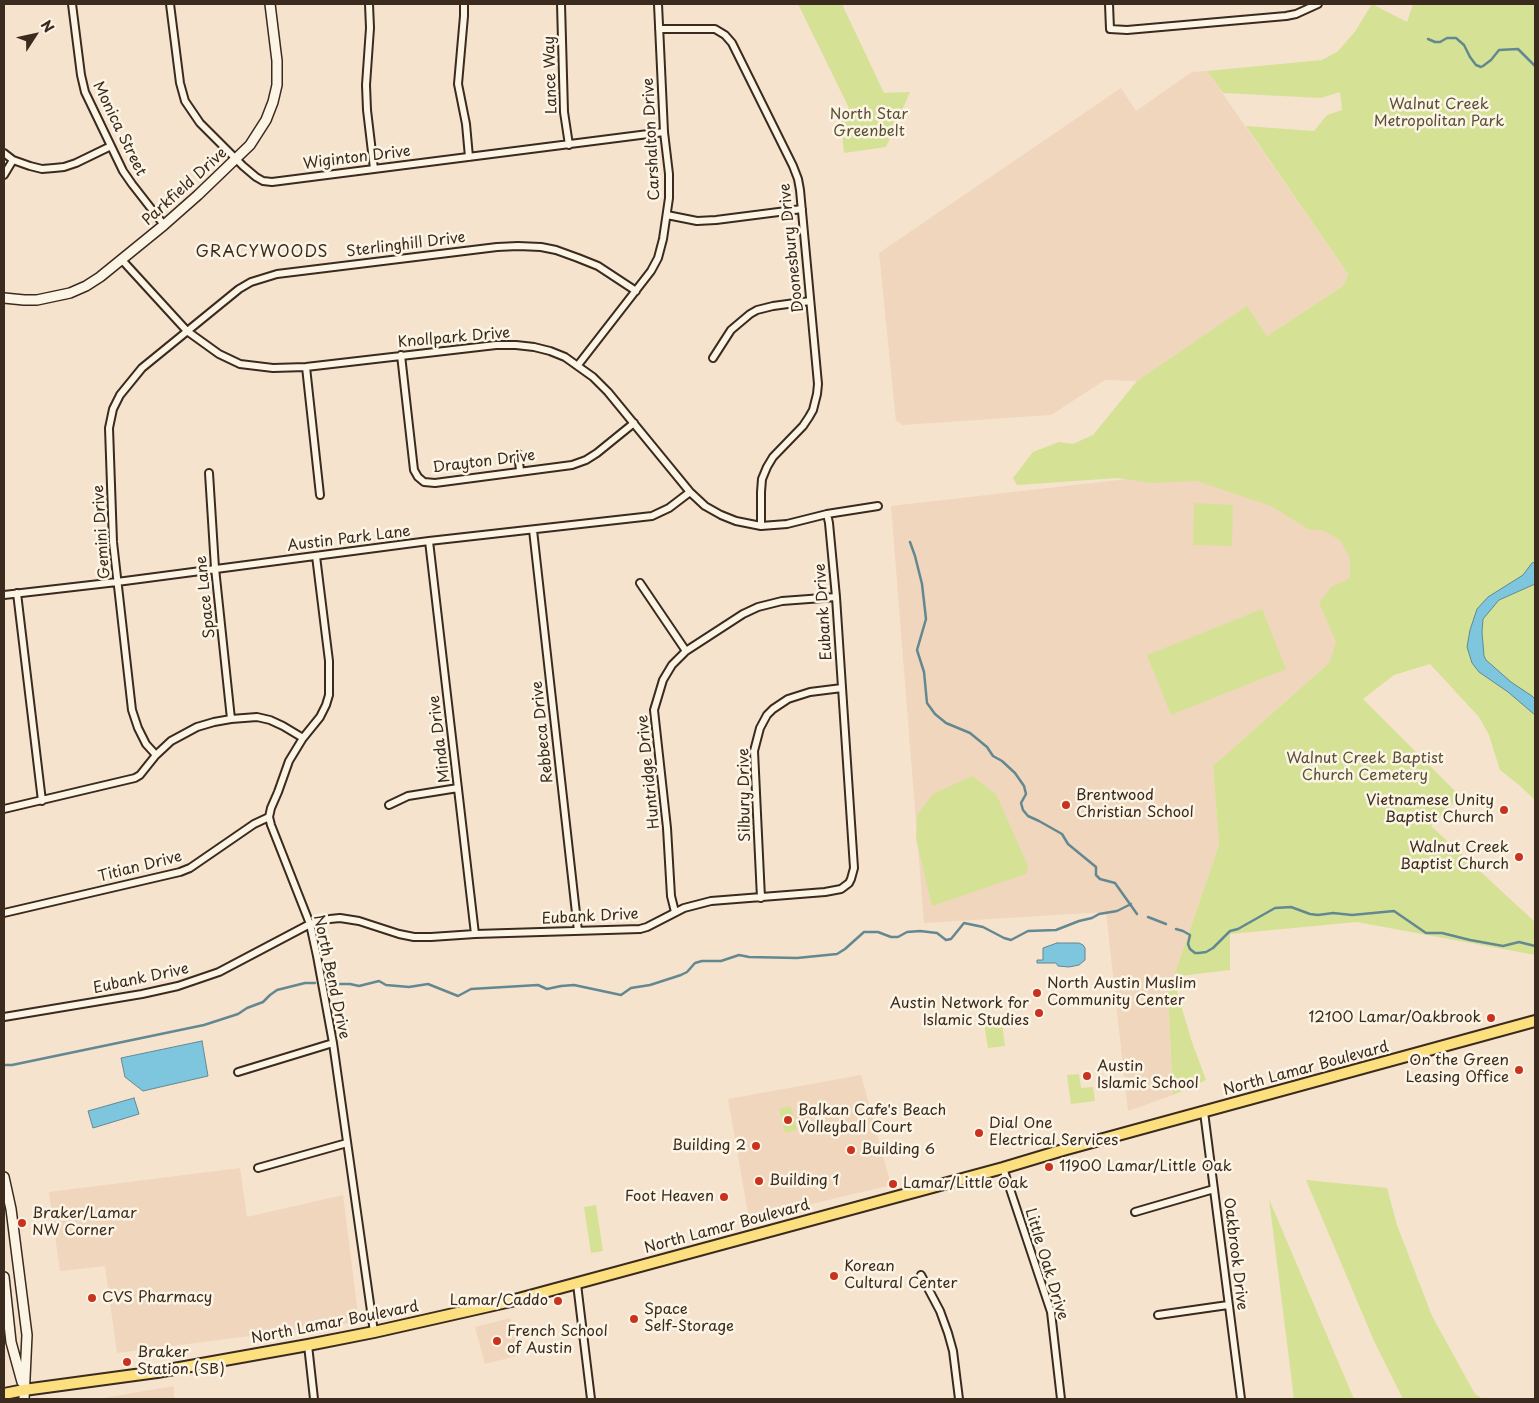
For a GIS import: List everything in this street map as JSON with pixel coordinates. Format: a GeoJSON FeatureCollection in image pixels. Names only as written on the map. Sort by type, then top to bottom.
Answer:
{"type":"FeatureCollection","features":[{"type":"Feature","properties":{"kind":"main road","name":"North Lamar Boulevard"},"geometry":{"type":"LineString","coordinates":[[4,1394],[24,1395],[308,1345],[374,1332],[578,1284],[1535,1021]]}},
{"type":"Feature","properties":{"kind":"street","name":"Monica Street"},"geometry":{"type":"LineString","coordinates":[[72,4],[85,92],[132,184],[164,225]]}},
{"type":"Feature","properties":{"kind":"street","name":"Wiginton Drive"},"geometry":{"type":"LineString","coordinates":[[170,4],[180,83],[185,101],[200,123],[236,159],[263,181],[272,182],[664,132]]}},
{"type":"Feature","properties":{"kind":"street","name":"Parkfield Drive"},"geometry":{"type":"LineString","coordinates":[[4,298],[37,300],[70,293],[93,281],[164,225],[236,159],[259,133],[273,102],[277,85],[277,61],[270,4]]}},
{"type":"Feature","properties":{"kind":"street"},"geometry":{"type":"LineString","coordinates":[[370,4],[366,110],[374,168]]}},
{"type":"Feature","properties":{"kind":"street"},"geometry":{"type":"LineString","coordinates":[[464,4],[458,84],[466,124],[469,157]]}},
{"type":"Feature","properties":{"kind":"street","name":"Lance Way"},"geometry":{"type":"LineString","coordinates":[[561,4],[564,112],[569,145]]}},
{"type":"Feature","properties":{"kind":"street","name":"Carshalton Drive"},"geometry":{"type":"LineString","coordinates":[[578,365],[651,270],[658,258],[663,238],[669,198],[669,174],[664,132],[658,4]]}},
{"type":"Feature","properties":{"kind":"street"},"geometry":{"type":"LineString","coordinates":[[1108,4],[1110,29],[1136,30],[1286,16],[1296,14],[1318,4]]}},
{"type":"Feature","properties":{"kind":"street","name":"Doonesbury Drive"},"geometry":{"type":"LineString","coordinates":[[659,29],[715,29],[729,39],[798,178],[818,384],[817,394],[813,410],[806,422],[773,457],[767,467],[762,479],[761,526]]}},
{"type":"Feature","properties":{"kind":"street"},"geometry":{"type":"LineString","coordinates":[[4,153],[13,160],[42,169],[64,167],[76,163],[111,146]]}},
{"type":"Feature","properties":{"kind":"street"},"geometry":{"type":"LineString","coordinates":[[4,175],[13,160]]}},
{"type":"Feature","properties":{"kind":"street"},"geometry":{"type":"LineString","coordinates":[[667,215],[697,220],[716,220],[802,209]]}},
{"type":"Feature","properties":{"kind":"street","name":"Sterlinghill Drive"},"geometry":{"type":"LineString","coordinates":[[187,331],[239,288],[277,274],[497,247],[541,247],[556,250],[598,266],[636,291]]}},
{"type":"Feature","properties":{"kind":"street","name":"Knollpark Drive"},"geometry":{"type":"LineString","coordinates":[[122,260],[187,331],[219,354],[240,364],[273,368],[306,367],[486,346],[516,345],[550,351],[565,357],[593,377],[608,392],[690,492],[705,506],[720,515],[736,521],[761,526],[787,524],[827,514],[878,506]]}},
{"type":"Feature","properties":{"kind":"street"},"geometry":{"type":"LineString","coordinates":[[713,358],[731,330],[750,314],[773,306],[810,301]]}},
{"type":"Feature","properties":{"kind":"street","name":"Gemini Drive"},"geometry":{"type":"LineString","coordinates":[[156,755],[146,744],[132,710],[113,542],[109,428],[113,409],[120,395],[142,368],[187,331]]}},
{"type":"Feature","properties":{"kind":"street","name":"Drayton Drive"},"geometry":{"type":"LineString","coordinates":[[401,355],[414,470],[424,482],[435,483],[572,464],[586,460],[597,453],[634,423]]}},
{"type":"Feature","properties":{"kind":"street"},"geometry":{"type":"LineString","coordinates":[[306,367],[320,495]]}},
{"type":"Feature","properties":{"kind":"street"},"geometry":{"type":"LineString","coordinates":[[518,454],[520,470]]}},
{"type":"Feature","properties":{"kind":"street","name":"Space Lane"},"geometry":{"type":"LineString","coordinates":[[209,473],[215,568],[232,719]]}},
{"type":"Feature","properties":{"kind":"street","name":"Austin Park Lane"},"geometry":{"type":"LineString","coordinates":[[4,594],[117,582],[429,541],[652,516],[669,508],[690,492]]}},
{"type":"Feature","properties":{"kind":"street","name":"Eubank Drive"},"geometry":{"type":"LineString","coordinates":[[4,1017],[142,994],[178,986],[219,972],[310,924],[330,920],[359,920],[399,934],[414,937],[640,929],[694,904],[835,891],[845,886],[852,879],[854,868],[836,597],[827,514]]}},
{"type":"Feature","properties":{"kind":"street","name":"Rebbeca Drive"},"geometry":{"type":"LineString","coordinates":[[533,530],[578,932]]}},
{"type":"Feature","properties":{"kind":"street","name":"Minda Drive"},"geometry":{"type":"LineString","coordinates":[[429,541],[475,934]]}},
{"type":"Feature","properties":{"kind":"street"},"geometry":{"type":"LineString","coordinates":[[269,817],[289,761],[303,738],[320,716],[329,695],[329,661],[316,556]]}},
{"type":"Feature","properties":{"kind":"street"},"geometry":{"type":"LineString","coordinates":[[640,583],[686,651]]}},
{"type":"Feature","properties":{"kind":"street"},"geometry":{"type":"LineString","coordinates":[[17,593],[42,801]]}},
{"type":"Feature","properties":{"kind":"street","name":"Huntridge Drive"},"geometry":{"type":"LineString","coordinates":[[676,912],[671,896],[667,828],[654,710],[658,691],[663,680],[672,665],[686,651],[743,614],[758,607],[782,601],[836,597]]}},
{"type":"Feature","properties":{"kind":"street","name":"Silbury Drive"},"geometry":{"type":"LineString","coordinates":[[761,898],[754,751],[760,728],[767,715],[788,699],[810,692],[842,688]]}},
{"type":"Feature","properties":{"kind":"street"},"geometry":{"type":"LineString","coordinates":[[4,809],[135,778],[171,741],[197,727],[232,719],[257,717],[270,720],[303,738]]}},
{"type":"Feature","properties":{"kind":"street"},"geometry":{"type":"LineString","coordinates":[[389,805],[408,796],[458,788]]}},
{"type":"Feature","properties":{"kind":"street","name":"Titian Drive"},"geometry":{"type":"LineString","coordinates":[[4,913],[180,872],[190,868],[254,824],[269,817]]}},
{"type":"Feature","properties":{"kind":"street","name":"North Bend Drive"},"geometry":{"type":"LineString","coordinates":[[269,817],[310,924],[333,1043],[374,1332]]}},
{"type":"Feature","properties":{"kind":"street"},"geometry":{"type":"LineString","coordinates":[[238,1072],[333,1043]]}},
{"type":"Feature","properties":{"kind":"street","name":"Oakbrook Drive"},"geometry":{"type":"LineString","coordinates":[[1204,1112],[1241,1399]]}},
{"type":"Feature","properties":{"kind":"street"},"geometry":{"type":"LineString","coordinates":[[258,1168],[347,1143]]}},
{"type":"Feature","properties":{"kind":"street","name":"Little Oak Drive"},"geometry":{"type":"LineString","coordinates":[[1003,1168],[1051,1312],[1061,1399]]}},
{"type":"Feature","properties":{"kind":"street"},"geometry":{"type":"LineString","coordinates":[[4,1177],[11,1209],[27,1335],[24,1395]]}},
{"type":"Feature","properties":{"kind":"street"},"geometry":{"type":"LineString","coordinates":[[1135,1212],[1214,1189]]}},
{"type":"Feature","properties":{"kind":"street"},"geometry":{"type":"LineString","coordinates":[[921,1275],[940,1311],[948,1332],[953,1352],[959,1399]]}},
{"type":"Feature","properties":{"kind":"street"},"geometry":{"type":"LineString","coordinates":[[4,1277],[11,1342],[24,1395]]}},
{"type":"Feature","properties":{"kind":"street"},"geometry":{"type":"LineString","coordinates":[[578,1284],[591,1399]]}},
{"type":"Feature","properties":{"kind":"street"},"geometry":{"type":"LineString","coordinates":[[1158,1315],[1228,1305]]}},
{"type":"Feature","properties":{"kind":"street"},"geometry":{"type":"LineString","coordinates":[[308,1345],[314,1399]]}},
{"type":"Feature","properties":{"kind":"shaded area"},"geometry":{"type":"Polygon","coordinates":[[[1207,71],[1348,274],[1343,286],[1267,336],[1247,307],[1137,381],[1105,380],[1051,415],[903,425],[896,421],[879,253],[1121,88],[1136,111],[1192,72],[1207,71]]]}},
{"type":"Feature","properties":{"kind":"shaded area","name":"Brentwood Christian School"},"geometry":{"type":"Polygon","coordinates":[[[1371,451],[1386,609],[1331,661],[1213,766],[1219,845],[1168,993],[1173,1095],[1128,1111],[1106,912],[924,923],[891,506],[1371,451]]]}},
{"type":"Feature","properties":{"kind":"shaded area"},"geometry":{"type":"Polygon","coordinates":[[[861,1075],[891,1185],[749,1219],[728,1099],[861,1075]]]}},
{"type":"Feature","properties":{"kind":"shaded area"},"geometry":{"type":"Polygon","coordinates":[[[240,1168],[247,1217],[343,1195],[359,1322],[117,1353],[105,1266],[60,1271],[49,1192],[240,1168]]]}},
{"type":"Feature","properties":{"kind":"shaded area","name":"French School of Austin"},"geometry":{"type":"Polygon","coordinates":[[[510,1318],[520,1355],[485,1364],[475,1327],[510,1318]]]}},
{"type":"Feature","properties":{"kind":"shaded area"},"geometry":{"type":"Polygon","coordinates":[[[174,1386],[174,1399],[98,1399],[174,1386]]]}},
{"type":"Feature","properties":{"kind":"green space","name":"North Star Greenbelt"},"geometry":{"type":"Polygon","coordinates":[[[798,4],[842,4],[884,93],[910,92],[886,147],[844,153],[840,113],[849,108],[798,4]]]}},
{"type":"Feature","properties":{"kind":"green space"},"geometry":{"type":"Polygon","coordinates":[[[1372,4],[1407,22],[1413,4],[1535,4],[1535,800],[1500,770],[1489,735],[1479,717],[1430,664],[1394,675],[1363,699],[1460,796],[1431,826],[1535,922],[1535,955],[1357,922],[1230,934],[1230,970],[1180,976],[1177,992],[1206,1080],[1173,1095],[1168,993],[1219,845],[1213,766],[1330,662],[1336,642],[1319,603],[1331,587],[1350,578],[1350,558],[1340,540],[1323,530],[1310,530],[1271,506],[1197,481],[1150,483],[1118,478],[1017,485],[1013,478],[1033,452],[1059,442],[1073,444],[1093,435],[1137,381],[1247,306],[1267,336],[1343,286],[1348,274],[1246,126],[1314,131],[1327,115],[1342,110],[1340,92],[1321,98],[1223,93],[1207,71],[1322,60],[1337,52],[1354,33],[1372,4]]]}},
{"type":"Feature","properties":{"kind":"green space"},"geometry":{"type":"Polygon","coordinates":[[[1194,503],[1233,505],[1232,546],[1193,545],[1194,503]]]}},
{"type":"Feature","properties":{"kind":"green space"},"geometry":{"type":"Polygon","coordinates":[[[1262,609],[1286,669],[1171,715],[1147,655],[1262,609]]]}},
{"type":"Feature","properties":{"kind":"green space"},"geometry":{"type":"Polygon","coordinates":[[[972,776],[996,794],[1028,866],[1026,874],[932,906],[916,839],[917,815],[933,794],[972,776]]]}},
{"type":"Feature","properties":{"kind":"green space"},"geometry":{"type":"Polygon","coordinates":[[[1001,1015],[1005,1046],[988,1048],[983,1017],[1001,1015]]]}},
{"type":"Feature","properties":{"kind":"green space"},"geometry":{"type":"Polygon","coordinates":[[[1079,1074],[1081,1088],[1093,1087],[1095,1101],[1071,1104],[1067,1075],[1079,1074]]]}},
{"type":"Feature","properties":{"kind":"green space","name":"Balkan Cafe's Beach Volleyball Court"},"geometry":{"type":"Polygon","coordinates":[[[791,1106],[797,1130],[785,1133],[779,1109],[791,1106]]]}},
{"type":"Feature","properties":{"kind":"green space"},"geometry":{"type":"Polygon","coordinates":[[[1306,1180],[1387,1188],[1397,1225],[1432,1316],[1475,1394],[1483,1399],[1403,1399],[1374,1341],[1306,1180]]]}},
{"type":"Feature","properties":{"kind":"green space"},"geometry":{"type":"Polygon","coordinates":[[[1269,1199],[1354,1399],[1294,1399],[1269,1199]]]}},
{"type":"Feature","properties":{"kind":"green space"},"geometry":{"type":"Polygon","coordinates":[[[596,1205],[603,1251],[591,1253],[584,1207],[596,1205]]]}},
{"type":"Feature","properties":{"kind":"water"},"geometry":{"type":"Polygon","coordinates":[[[1535,562],[1535,584],[1499,600],[1483,619],[1482,632],[1486,660],[1511,682],[1535,699],[1535,715],[1508,692],[1479,672],[1472,663],[1467,647],[1477,609],[1488,597],[1523,575],[1532,563],[1535,562]]]}},
{"type":"Feature","properties":{"kind":"water"},"geometry":{"type":"Polygon","coordinates":[[[1057,943],[1079,943],[1083,945],[1085,948],[1085,960],[1079,965],[1069,967],[1058,966],[1056,963],[1037,963],[1037,960],[1043,960],[1043,948],[1057,943]]]}},
{"type":"Feature","properties":{"kind":"water"},"geometry":{"type":"Polygon","coordinates":[[[202,1041],[208,1076],[143,1091],[125,1077],[121,1058],[202,1041]]]}},
{"type":"Feature","properties":{"kind":"water"},"geometry":{"type":"Polygon","coordinates":[[[134,1098],[139,1114],[93,1128],[88,1111],[134,1098]]]}},
{"type":"Feature","properties":{"kind":"waterway"},"geometry":{"type":"LineString","coordinates":[[1428,39],[1440,42],[1447,38],[1456,38],[1464,45],[1476,65],[1481,67],[1491,60],[1499,50],[1518,49],[1535,66]]}},
{"type":"Feature","properties":{"kind":"waterway"},"geometry":{"type":"LineString","coordinates":[[910,542],[922,584],[926,619],[917,650],[924,672],[927,703],[935,714],[946,723],[970,733],[987,747],[993,756],[1002,761],[1015,773],[1024,786],[1026,794],[1021,803],[1023,810],[1028,816],[1062,834],[1068,844],[1096,867],[1096,875],[1100,879],[1115,883],[1137,914]]}},
{"type":"Feature","properties":{"kind":"waterway"},"geometry":{"type":"LineString","coordinates":[[328,984],[359,986],[379,981],[386,985],[409,987],[428,984],[458,996],[471,989],[538,985],[547,989],[574,985],[621,995],[631,988],[650,985],[681,975],[687,972],[695,963],[702,961],[721,961],[739,955],[797,958],[837,954],[864,932],[878,932],[891,937],[898,937],[907,932],[920,931],[937,933],[946,940],[951,939],[964,923],[983,927],[1011,940],[1028,931],[1056,930],[1099,914],[1117,911],[1131,904]]}},
{"type":"Feature","properties":{"kind":"waterway"},"geometry":{"type":"LineString","coordinates":[[1176,929],[1190,935],[1188,944],[1190,949],[1195,953],[1199,953],[1213,948],[1230,931],[1238,929],[1275,908],[1291,907],[1318,915],[1333,913],[1352,915],[1394,911],[1426,933],[1442,933],[1503,946],[1519,942],[1535,946]]}},
{"type":"Feature","properties":{"kind":"waterway"},"geometry":{"type":"LineString","coordinates":[[1148,917],[1166,924]]}},
{"type":"Feature","properties":{"kind":"waterway"},"geometry":{"type":"LineString","coordinates":[[4,1065],[12,1065],[204,1025],[238,1014],[247,1008],[263,1002],[277,990],[305,983],[315,983]]}},
{"type":"Feature","properties":{"kind":"place","name":"Brentwood Christian School"},"geometry":{"type":"Point","coordinates":[1066,805]}},
{"type":"Feature","properties":{"kind":"place","name":"Vietnamese Unity Baptist Church"},"geometry":{"type":"Point","coordinates":[1504,810]}},
{"type":"Feature","properties":{"kind":"place","name":"Walnut Creek Baptist Church"},"geometry":{"type":"Point","coordinates":[1519,857]}},
{"type":"Feature","properties":{"kind":"place","name":"North Austin Muslim Community Center"},"geometry":{"type":"Point","coordinates":[1037,993]}},
{"type":"Feature","properties":{"kind":"place","name":"Austin Network for Islamic Studies"},"geometry":{"type":"Point","coordinates":[1039,1013]}},
{"type":"Feature","properties":{"kind":"place","name":"12100 Lamar/Oakbrook"},"geometry":{"type":"Point","coordinates":[1491,1018]}},
{"type":"Feature","properties":{"kind":"place","name":"On the Green Leasing Office"},"geometry":{"type":"Point","coordinates":[1519,1070]}},
{"type":"Feature","properties":{"kind":"place","name":"Austin Islamic School"},"geometry":{"type":"Point","coordinates":[1087,1076]}},
{"type":"Feature","properties":{"kind":"place","name":"Balkan Cafe's Beach Volleyball Court"},"geometry":{"type":"Point","coordinates":[788,1120]}},
{"type":"Feature","properties":{"kind":"place","name":"Dial One Electrical Services"},"geometry":{"type":"Point","coordinates":[979,1133]}},
{"type":"Feature","properties":{"kind":"place","name":"Building 2"},"geometry":{"type":"Point","coordinates":[756,1146]}},
{"type":"Feature","properties":{"kind":"place","name":"Building 6"},"geometry":{"type":"Point","coordinates":[851,1150]}},
{"type":"Feature","properties":{"kind":"place","name":"11900 Lamar/Little Oak"},"geometry":{"type":"Point","coordinates":[1049,1167]}},
{"type":"Feature","properties":{"kind":"place","name":"Building 1"},"geometry":{"type":"Point","coordinates":[759,1181]}},
{"type":"Feature","properties":{"kind":"place","name":"Lamar/Little Oak"},"geometry":{"type":"Point","coordinates":[893,1184]}},
{"type":"Feature","properties":{"kind":"place","name":"Foot Heaven"},"geometry":{"type":"Point","coordinates":[724,1197]}},
{"type":"Feature","properties":{"kind":"place","name":"Braker/Lamar NW Corner"},"geometry":{"type":"Point","coordinates":[22,1223]}},
{"type":"Feature","properties":{"kind":"place","name":"Korean Cultural Center"},"geometry":{"type":"Point","coordinates":[834,1276]}},
{"type":"Feature","properties":{"kind":"place","name":"CVS Pharmacy"},"geometry":{"type":"Point","coordinates":[92,1298]}},
{"type":"Feature","properties":{"kind":"place","name":"Lamar/Caddo"},"geometry":{"type":"Point","coordinates":[558,1301]}},
{"type":"Feature","properties":{"kind":"place","name":"Space Self-Storage"},"geometry":{"type":"Point","coordinates":[634,1319]}},
{"type":"Feature","properties":{"kind":"place","name":"French School of Austin"},"geometry":{"type":"Point","coordinates":[497,1341]}},
{"type":"Feature","properties":{"kind":"place","name":"Braker Station (SB)"},"geometry":{"type":"Point","coordinates":[127,1362]}},
{"type":"Feature","properties":{"kind":"district","name":"GRACYWOODS"},"geometry":{"type":"Point","coordinates":[262,253]}},
{"type":"Feature","properties":{"kind":"park label","name":"Walnut Creek Metropolitan Park"},"geometry":{"type":"Point","coordinates":[1439,114]}},
{"type":"Feature","properties":{"kind":"park label","name":"Walnut Creek Baptist Church Cemetery"},"geometry":{"type":"Point","coordinates":[1365,768]}}]}
